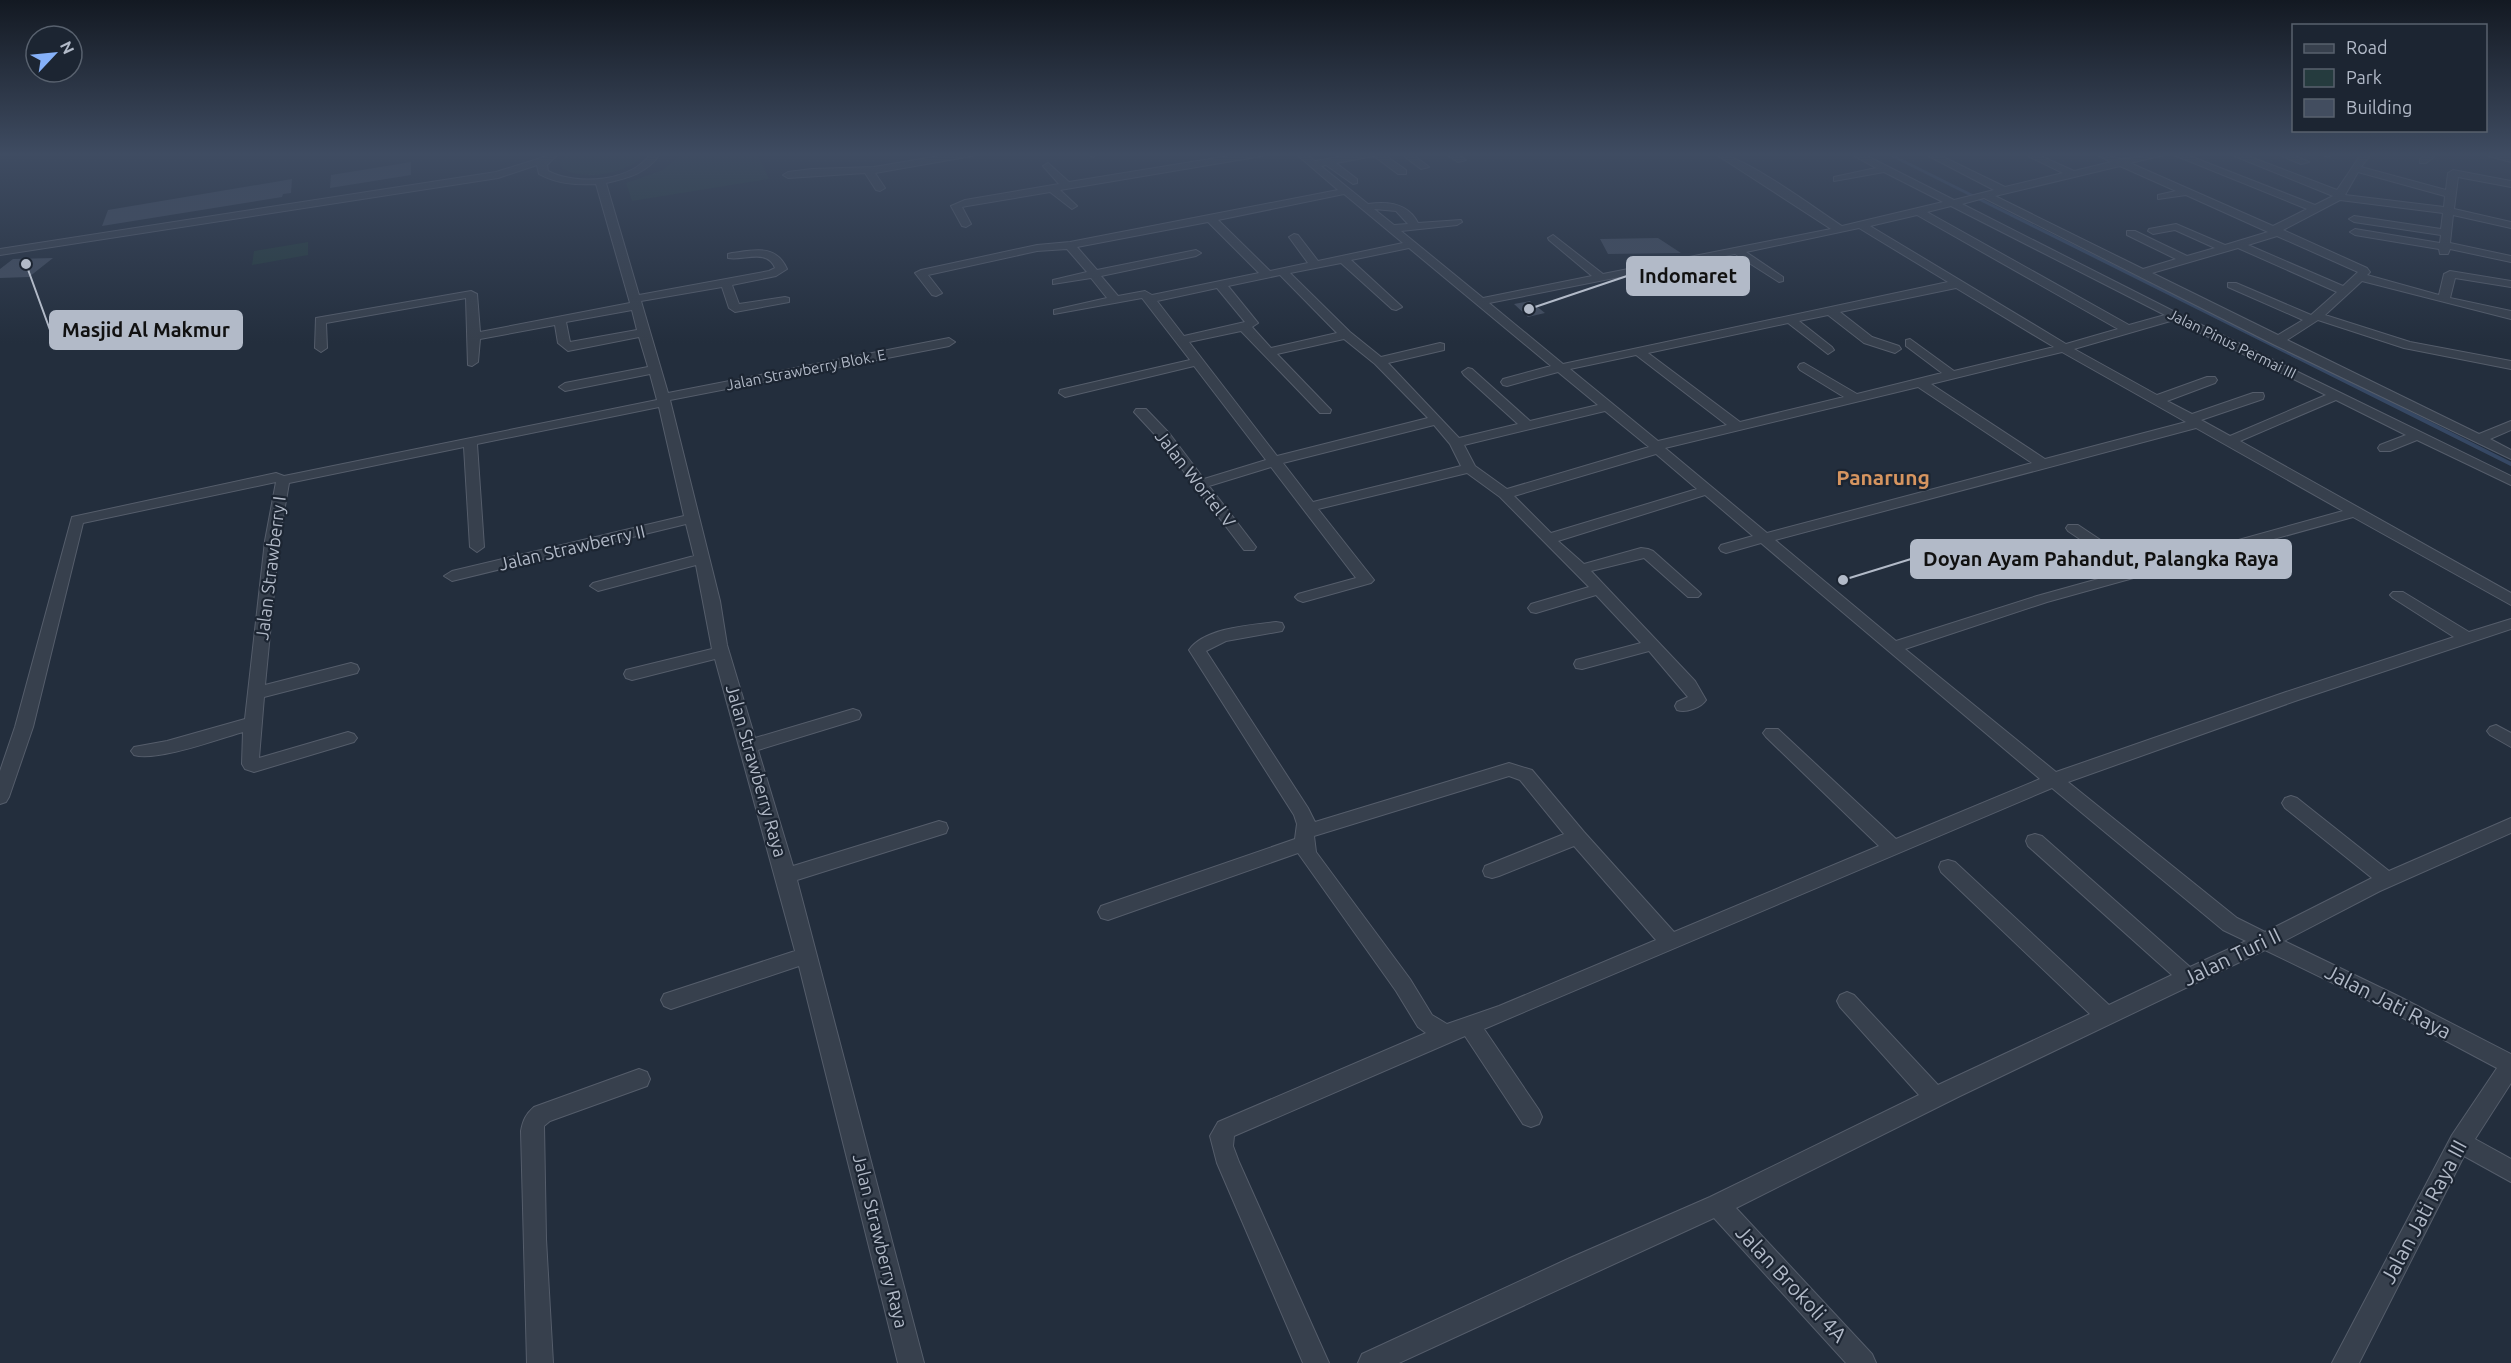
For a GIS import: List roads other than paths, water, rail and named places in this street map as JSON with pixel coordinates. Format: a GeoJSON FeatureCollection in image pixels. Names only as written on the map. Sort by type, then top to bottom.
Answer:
{"type":"FeatureCollection","features":[{"type":"Feature","properties":{"kind":"street"},"geometry":{"type":"LineString","coordinates":[[0,252],[229,217]]}},
{"type":"Feature","properties":{"kind":"street","name":"Jalan Strawberry Raya"},"geometry":{"type":"LineString","coordinates":[[611,217],[663,400],[722,652],[786,876],[911,1363]]}},
{"type":"Feature","properties":{"kind":"street"},"geometry":{"type":"LineString","coordinates":[[961,217],[966,224]]}},
{"type":"Feature","properties":{"kind":"street"},"geometry":{"type":"LineString","coordinates":[[936,293],[921,273],[1047,246],[1070,245],[1217,217]]}},
{"type":"Feature","properties":{"kind":"street","name":"Jalan Jati Raya"},"geometry":{"type":"LineString","coordinates":[[1376,217],[2230,924],[2391,1002],[2511,1065]]}},
{"type":"Feature","properties":{"kind":"street"},"geometry":{"type":"LineString","coordinates":[[1410,217],[1414,225]]}},
{"type":"Feature","properties":{"kind":"street"},"geometry":{"type":"LineString","coordinates":[[1819,217],[1840,230]]}},
{"type":"Feature","properties":{"kind":"street"},"geometry":{"type":"LineString","coordinates":[[1479,302],[1739,252],[1895,217]]}},
{"type":"Feature","properties":{"kind":"street"},"geometry":{"type":"LineString","coordinates":[[1928,217],[2129,330]]}},
{"type":"Feature","properties":{"kind":"street","name":"Jalan Pinus Permai III"},"geometry":{"type":"LineString","coordinates":[[1981,217],[2175,316],[2511,481]]}},
{"type":"Feature","properties":{"kind":"street"},"geometry":{"type":"LineString","coordinates":[[2025,217],[2511,455]]}},
{"type":"Feature","properties":{"kind":"street"},"geometry":{"type":"LineString","coordinates":[[2244,217],[2360,268],[2364,272],[2314,318],[2277,341]]}},
{"type":"Feature","properties":{"kind":"street"},"geometry":{"type":"LineString","coordinates":[[2142,273],[2277,231],[2302,217]]}},
{"type":"Feature","properties":{"kind":"street"},"geometry":{"type":"LineString","coordinates":[[2444,248],[2449,217]]}},
{"type":"Feature","properties":{"kind":"street"},"geometry":{"type":"LineString","coordinates":[[2471,217],[2511,225]]}},
{"type":"Feature","properties":{"kind":"street"},"geometry":{"type":"LineString","coordinates":[[1210,218],[1267,274]]}},
{"type":"Feature","properties":{"kind":"street"},"geometry":{"type":"LineString","coordinates":[[2354,219],[2447,233]]}},
{"type":"Feature","properties":{"kind":"street"},"geometry":{"type":"LineString","coordinates":[[1391,229],[1457,222]]}},
{"type":"Feature","properties":{"kind":"street"},"geometry":{"type":"LineString","coordinates":[[1861,225],[2064,348],[2195,421],[2227,442],[2511,600]]}},
{"type":"Feature","properties":{"kind":"street"},"geometry":{"type":"LineString","coordinates":[[2153,231],[2176,227],[2224,248]]}},
{"type":"Feature","properties":{"kind":"street"},"geometry":{"type":"LineString","coordinates":[[2355,232],[2511,260]]}},
{"type":"Feature","properties":{"kind":"street"},"geometry":{"type":"LineString","coordinates":[[2132,233],[2186,260]]}},
{"type":"Feature","properties":{"kind":"street"},"geometry":{"type":"LineString","coordinates":[[1294,237],[1315,264]]}},
{"type":"Feature","properties":{"kind":"street"},"geometry":{"type":"LineString","coordinates":[[1552,238],[1600,277]]}},
{"type":"Feature","properties":{"kind":"street"},"geometry":{"type":"LineString","coordinates":[[1149,299],[1410,244]]}},
{"type":"Feature","properties":{"kind":"street"},"geometry":{"type":"LineString","coordinates":[[2238,244],[2344,291]]}},
{"type":"Feature","properties":{"kind":"street"},"geometry":{"type":"LineString","coordinates":[[1070,245],[1115,300]]}},
{"type":"Feature","properties":{"kind":"street"},"geometry":{"type":"LineString","coordinates":[[1739,252],[1779,279]]}},
{"type":"Feature","properties":{"kind":"street"},"geometry":{"type":"LineString","coordinates":[[474,337],[560,321],[636,302],[772,274],[781,269],[776,257],[769,253],[732,256]]}},
{"type":"Feature","properties":{"kind":"street"},"geometry":{"type":"LineString","coordinates":[[1057,282],[1196,253]]}},
{"type":"Feature","properties":{"kind":"street"},"geometry":{"type":"LineString","coordinates":[[1343,258],[1396,307]]}},
{"type":"Feature","properties":{"kind":"street"},"geometry":{"type":"LineString","coordinates":[[1282,271],[1346,335],[1379,361],[1437,420],[1456,443],[1469,468],[1504,494],[1581,569],[1689,685],[1698,700],[1683,706]]}},
{"type":"Feature","properties":{"kind":"street"},"geometry":{"type":"LineString","coordinates":[[2444,300],[2450,274],[2511,284]]}},
{"type":"Feature","properties":{"kind":"street"},"geometry":{"type":"LineString","coordinates":[[2360,276],[2444,300],[2511,315]]}},
{"type":"Feature","properties":{"kind":"street"},"geometry":{"type":"LineString","coordinates":[[726,283],[735,308],[785,300]]}},
{"type":"Feature","properties":{"kind":"street"},"geometry":{"type":"LineString","coordinates":[[1183,340],[1252,323],[1220,284]]}},
{"type":"Feature","properties":{"kind":"street"},"geometry":{"type":"LineString","coordinates":[[1506,382],[1559,368],[1958,284]]}},
{"type":"Feature","properties":{"kind":"street"},"geometry":{"type":"LineString","coordinates":[[2232,285],[2314,318],[2414,346],[2511,365]]}},
{"type":"Feature","properties":{"kind":"street"},"geometry":{"type":"LineString","coordinates":[[321,348],[320,321],[471,294],[474,337],[472,362]]}},
{"type":"Feature","properties":{"kind":"street"},"geometry":{"type":"LineString","coordinates":[[1058,312],[1145,294],[1183,340],[1366,580],[1303,597]]}},
{"type":"Feature","properties":{"kind":"street"},"geometry":{"type":"LineString","coordinates":[[1831,311],[1868,339],[1895,349]]}},
{"type":"Feature","properties":{"kind":"street"},"geometry":{"type":"LineString","coordinates":[[1504,494],[1657,447],[2064,348],[2175,316]]}},
{"type":"Feature","properties":{"kind":"street"},"geometry":{"type":"LineString","coordinates":[[1790,319],[1828,350]]}},
{"type":"Feature","properties":{"kind":"street"},"geometry":{"type":"LineString","coordinates":[[560,321],[564,343],[568,347],[645,332]]}},
{"type":"Feature","properties":{"kind":"street"},"geometry":{"type":"LineString","coordinates":[[1243,327],[1251,332],[1325,410]]}},
{"type":"Feature","properties":{"kind":"street"},"geometry":{"type":"LineString","coordinates":[[1268,352],[1346,335]]}},
{"type":"Feature","properties":{"kind":"street","name":"Jalan Strawberry Blok. E"},"geometry":{"type":"LineString","coordinates":[[663,400],[949,342]]}},
{"type":"Feature","properties":{"kind":"street"},"geometry":{"type":"LineString","coordinates":[[1910,344],[1952,375]]}},
{"type":"Feature","properties":{"kind":"street"},"geometry":{"type":"LineString","coordinates":[[1379,361],[1440,347]]}},
{"type":"Feature","properties":{"kind":"street"},"geometry":{"type":"LineString","coordinates":[[1639,352],[1737,426]]}},
{"type":"Feature","properties":{"kind":"street"},"geometry":{"type":"LineString","coordinates":[[1065,393],[1199,361]]}},
{"type":"Feature","properties":{"kind":"street"},"geometry":{"type":"LineString","coordinates":[[1804,367],[1855,398]]}},
{"type":"Feature","properties":{"kind":"street"},"geometry":{"type":"LineString","coordinates":[[565,387],[654,369]]}},
{"type":"Feature","properties":{"kind":"street"},"geometry":{"type":"LineString","coordinates":[[1468,372],[1527,425]]}},
{"type":"Feature","properties":{"kind":"street"},"geometry":{"type":"LineString","coordinates":[[2156,400],[2211,380]]}},
{"type":"Feature","properties":{"kind":"street"},"geometry":{"type":"LineString","coordinates":[[1920,382],[2043,464]]}},
{"type":"Feature","properties":{"kind":"street"},"geometry":{"type":"LineString","coordinates":[[2227,442],[2337,395]]}},
{"type":"Feature","properties":{"kind":"street"},"geometry":{"type":"LineString","coordinates":[[1726,548],[2195,421],[2258,396]]}},
{"type":"Feature","properties":{"kind":"street","name":"Jalan Strawberry I"},"geometry":{"type":"LineString","coordinates":[[348,738],[254,766],[251,764],[253,723],[272,541],[283,480],[663,400]]}},
{"type":"Feature","properties":{"kind":"street"},"geometry":{"type":"LineString","coordinates":[[1456,443],[1606,407]]}},
{"type":"Feature","properties":{"kind":"street","name":"Jalan Wortel V"},"geometry":{"type":"LineString","coordinates":[[1141,411],[1164,436],[1249,547]]}},
{"type":"Feature","properties":{"kind":"street"},"geometry":{"type":"LineString","coordinates":[[1201,484],[1309,451],[1437,420]]}},
{"type":"Feature","properties":{"kind":"street"},"geometry":{"type":"LineString","coordinates":[[2480,440],[2511,424]]}},
{"type":"Feature","properties":{"kind":"street"},"geometry":{"type":"LineString","coordinates":[[2385,448],[2417,435]]}},
{"type":"Feature","properties":{"kind":"street"},"geometry":{"type":"LineString","coordinates":[[470,442],[477,547]]}},
{"type":"Feature","properties":{"kind":"street"},"geometry":{"type":"LineString","coordinates":[[1309,507],[1469,468]]}},
{"type":"Feature","properties":{"kind":"street"},"geometry":{"type":"LineString","coordinates":[[0,797],[24,727],[77,520],[276,477],[283,480]]}},
{"type":"Feature","properties":{"kind":"street"},"geometry":{"type":"LineString","coordinates":[[1548,539],[1707,490]]}},
{"type":"Feature","properties":{"kind":"street"},"geometry":{"type":"LineString","coordinates":[[1893,647],[2043,599],[2355,512]]}},
{"type":"Feature","properties":{"kind":"street","name":"Jalan Strawberry II"},"geometry":{"type":"LineString","coordinates":[[452,576],[691,519]]}},
{"type":"Feature","properties":{"kind":"street"},"geometry":{"type":"LineString","coordinates":[[2073,528],[2139,572]]}},
{"type":"Feature","properties":{"kind":"street"},"geometry":{"type":"LineString","coordinates":[[1581,569],[1634,553],[1648,554],[1693,594]]}},
{"type":"Feature","properties":{"kind":"street"},"geometry":{"type":"LineString","coordinates":[[598,586],[702,559]]}},
{"type":"Feature","properties":{"kind":"street"},"geometry":{"type":"LineString","coordinates":[[1536,608],[1599,589]]}},
{"type":"Feature","properties":{"kind":"street"},"geometry":{"type":"LineString","coordinates":[[2398,595],[2467,638]]}},
{"type":"Feature","properties":{"kind":"street"},"geometry":{"type":"LineString","coordinates":[[1316,1363],[1222,1146],[1221,1136],[1236,1124],[1445,1034],[2054,780],[2292,696],[2511,624]]}},
{"type":"Feature","properties":{"kind":"street"},"geometry":{"type":"LineString","coordinates":[[1276,627],[1220,638],[1204,643],[1197,650],[1302,813],[1307,825],[1305,838],[1308,855],[1371,944],[1404,985],[1425,1021],[1445,1034]]}},
{"type":"Feature","properties":{"kind":"street"},"geometry":{"type":"LineString","coordinates":[[1582,664],[1652,645]]}},
{"type":"Feature","properties":{"kind":"street"},"geometry":{"type":"LineString","coordinates":[[632,674],[722,652]]}},
{"type":"Feature","properties":{"kind":"street"},"geometry":{"type":"LineString","coordinates":[[257,693],[351,669]]}},
{"type":"Feature","properties":{"kind":"street"},"geometry":{"type":"LineString","coordinates":[[748,746],[853,715]]}},
{"type":"Feature","properties":{"kind":"street"},"geometry":{"type":"LineString","coordinates":[[140,751],[167,747],[253,723]]}},
{"type":"Feature","properties":{"kind":"street"},"geometry":{"type":"LineString","coordinates":[[2496,731],[2511,741]]}},
{"type":"Feature","properties":{"kind":"street"},"geometry":{"type":"LineString","coordinates":[[1772,733],[1892,848]]}},
{"type":"Feature","properties":{"kind":"street"},"geometry":{"type":"LineString","coordinates":[[1108,912],[1305,838],[1509,769],[1526,775],[1577,837],[1670,942]]}},
{"type":"Feature","properties":{"kind":"street"},"geometry":{"type":"LineString","coordinates":[[2291,803],[2387,880]]}},
{"type":"Feature","properties":{"kind":"street","name":"Jalan Turi II"},"geometry":{"type":"LineString","coordinates":[[1371,1363],[1579,1266],[1718,1205],[2387,880],[2511,825]]}},
{"type":"Feature","properties":{"kind":"street"},"geometry":{"type":"LineString","coordinates":[[786,876],[939,828]]}},
{"type":"Feature","properties":{"kind":"street"},"geometry":{"type":"LineString","coordinates":[[1492,871],[1577,837]]}},
{"type":"Feature","properties":{"kind":"street"},"geometry":{"type":"LineString","coordinates":[[2035,841],[2189,978]]}},
{"type":"Feature","properties":{"kind":"street"},"geometry":{"type":"LineString","coordinates":[[1948,867],[2107,1016]]}},
{"type":"Feature","properties":{"kind":"street"},"geometry":{"type":"LineString","coordinates":[[671,1000],[807,955]]}},
{"type":"Feature","properties":{"kind":"street"},"geometry":{"type":"LineString","coordinates":[[1847,1001],[1944,1094]]}},
{"type":"Feature","properties":{"kind":"street"},"geometry":{"type":"LineString","coordinates":[[1469,1025],[1531,1117]]}},
{"type":"Feature","properties":{"kind":"street","name":"Jalan Jati Raya III"},"geometry":{"type":"LineString","coordinates":[[2345,1363],[2460,1142],[2511,1065]]}},
{"type":"Feature","properties":{"kind":"street"},"geometry":{"type":"LineString","coordinates":[[540,1363],[534,1239],[532,1131],[534,1121],[542,1114],[639,1079]]}},
{"type":"Feature","properties":{"kind":"street"},"geometry":{"type":"LineString","coordinates":[[2460,1142],[2511,1171]]}},
{"type":"Feature","properties":{"kind":"street","name":"Jalan Brokoli 4A"},"geometry":{"type":"LineString","coordinates":[[1718,1205],[1863,1363]]}},
{"type":"Feature","properties":{"kind":"waterway"},"geometry":{"type":"LineString","coordinates":[[2015,217],[2296,357]]}},
{"type":"Feature","properties":{"kind":"waterway"},"geometry":{"type":"LineString","coordinates":[[2293,355],[2511,464]]}},
{"type":"Feature","properties":{"kind":"place","name":"Masjid Al Makmur"},"geometry":{"type":"Point","coordinates":[26,264]}},
{"type":"Feature","properties":{"kind":"place","name":"Indomaret"},"geometry":{"type":"Point","coordinates":[1529,309]}},
{"type":"Feature","properties":{"kind":"place","name":"Doyan Ayam Pahandut, Palangka Raya"},"geometry":{"type":"Point","coordinates":[1843,580]}},
{"type":"Feature","properties":{"kind":"district","name":"Panarung"},"geometry":{"type":"Point","coordinates":[1883,478]}}]}
